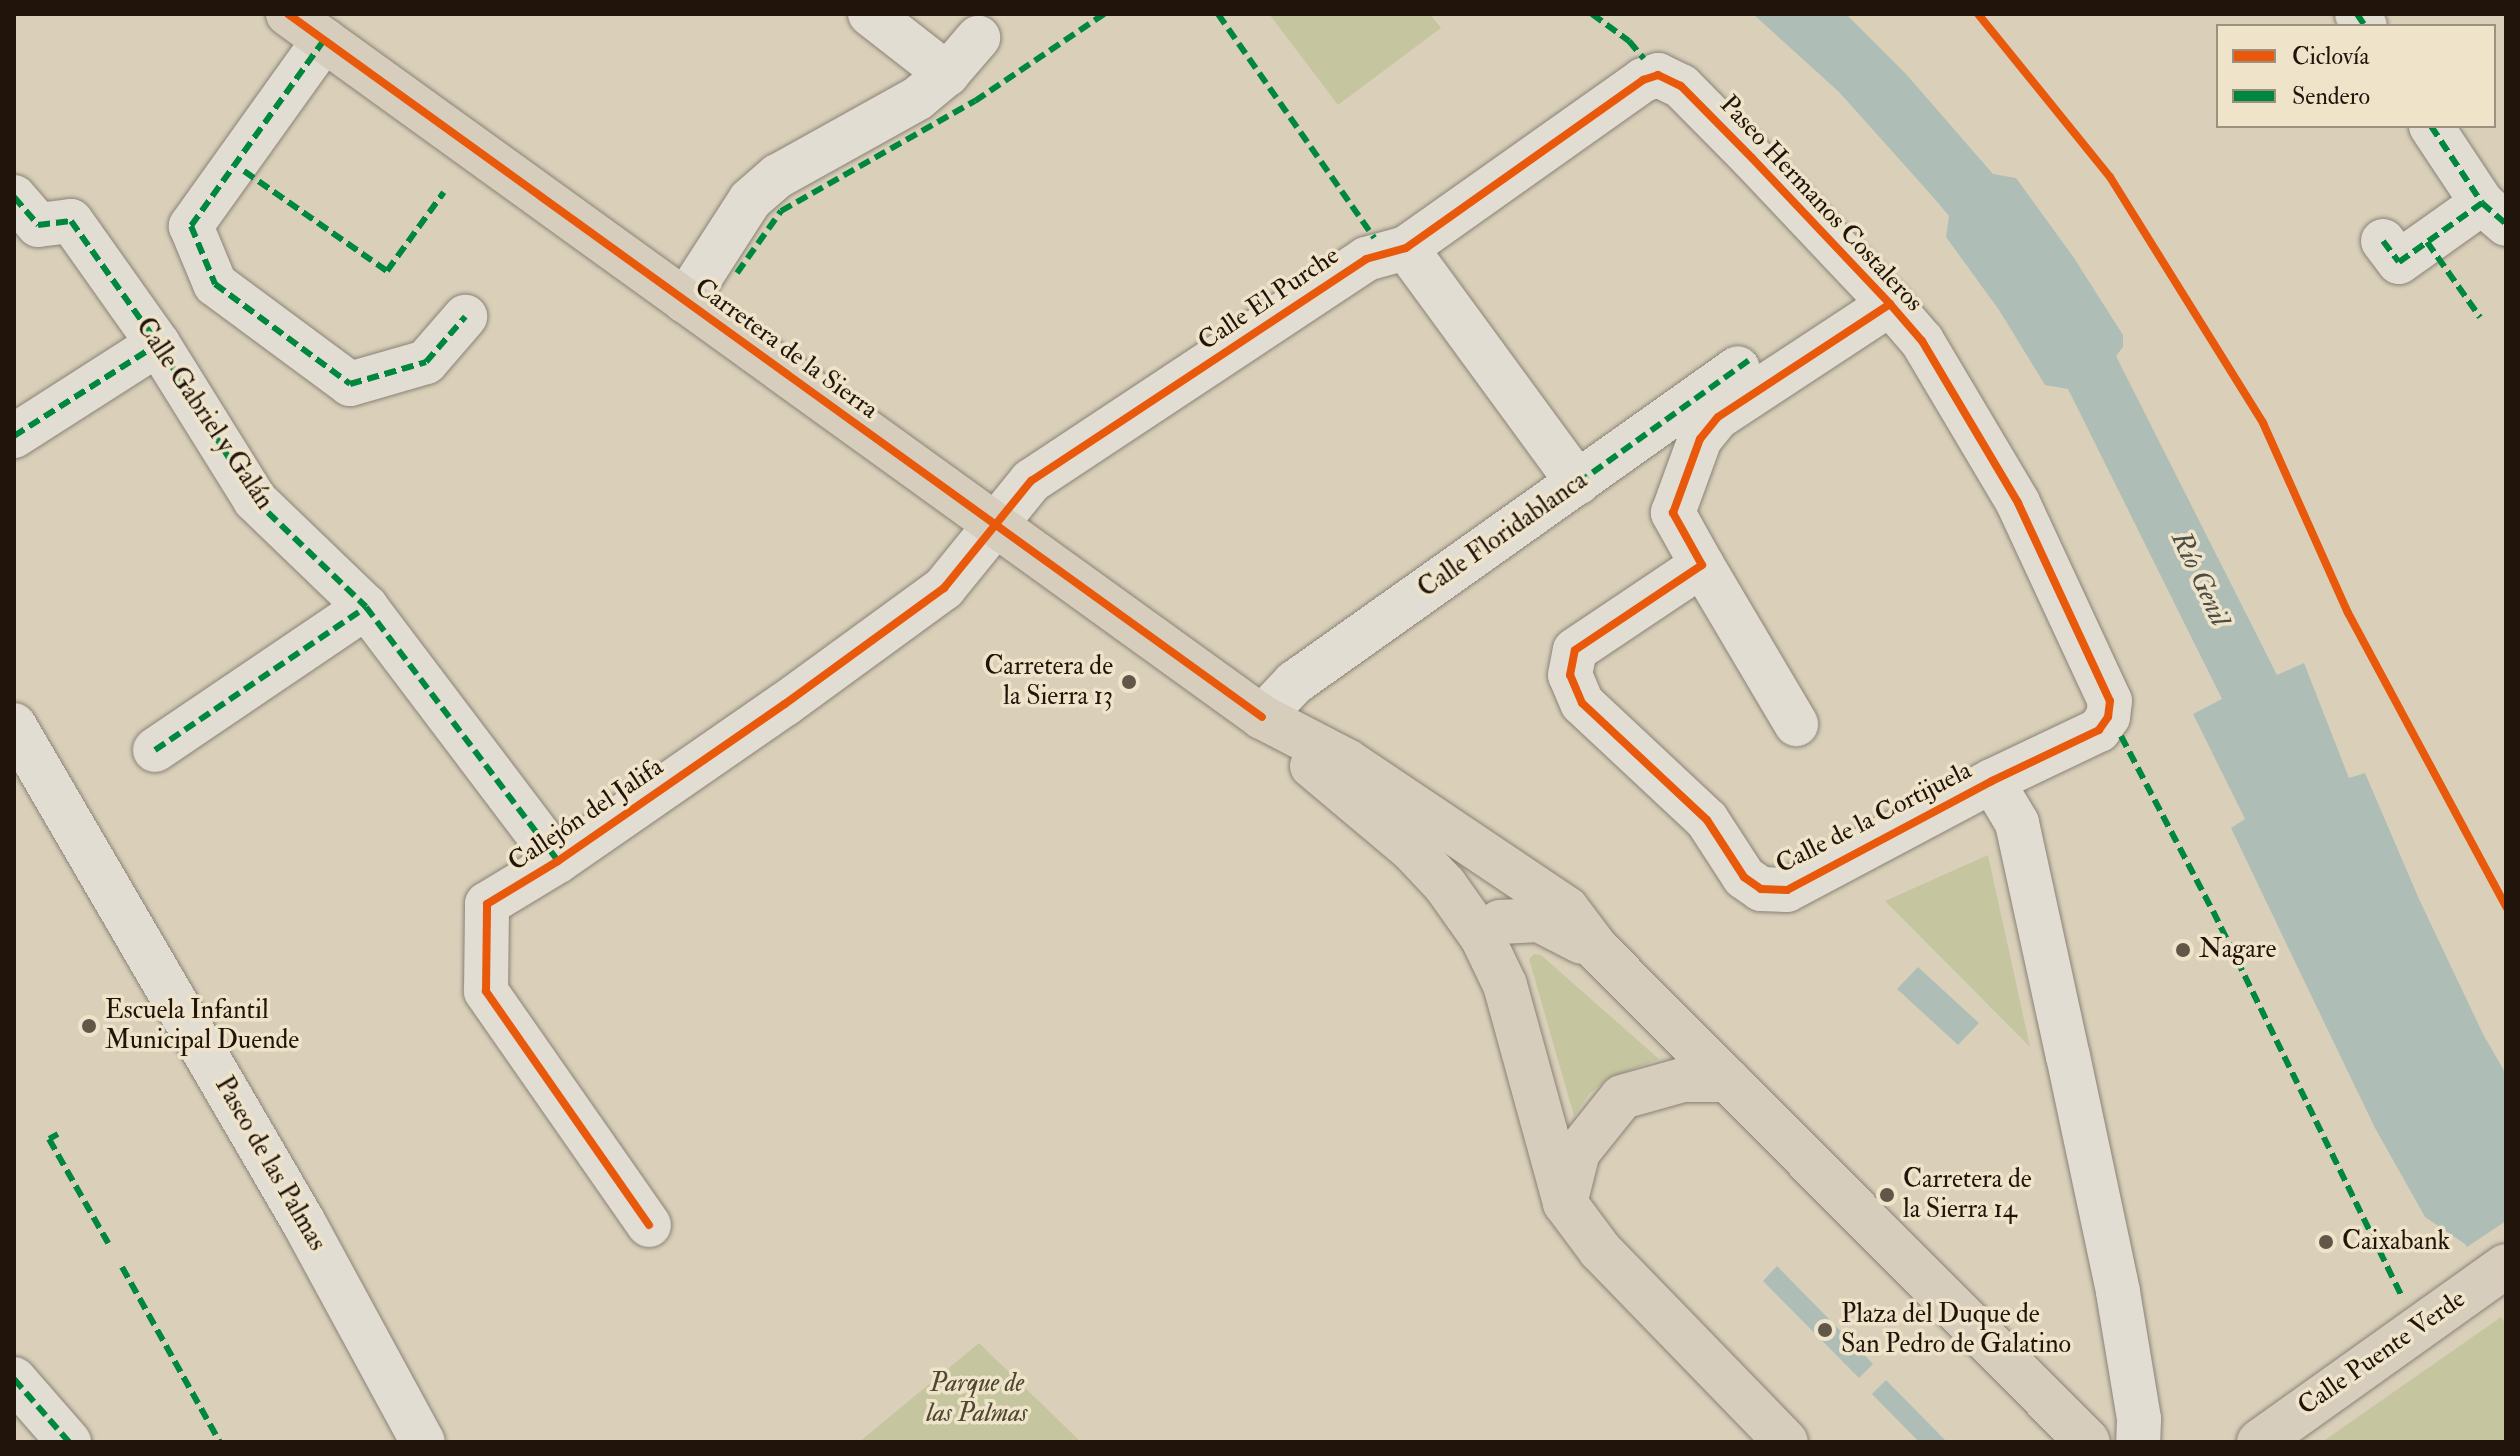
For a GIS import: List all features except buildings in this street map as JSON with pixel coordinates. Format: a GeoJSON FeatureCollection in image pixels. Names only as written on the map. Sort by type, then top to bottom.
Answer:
{"type":"FeatureCollection","features":[{"type":"Feature","properties":{"kind":"main road","name":"Carretera de la Sierra"},"geometry":{"type":"LineString","coordinates":[[288,14],[1262,717]]}},
{"type":"Feature","properties":{"kind":"main road"},"geometry":{"type":"LineString","coordinates":[[1262,717],[1330,784],[1411,849],[1445,885],[1482,937],[1505,985],[1565,1203],[1600,1250],[1786,1442]]}},
{"type":"Feature","properties":{"kind":"main road"},"geometry":{"type":"LineString","coordinates":[[1262,717],[1347,761],[1567,909],[1598,950],[2088,1442]]}},
{"type":"Feature","properties":{"kind":"main road"},"geometry":{"type":"LineString","coordinates":[[1482,937],[1500,922],[1539,920],[1598,950]]}},
{"type":"Feature","properties":{"kind":"main road"},"geometry":{"type":"LineString","coordinates":[[1565,1203],[1578,1152],[1622,1097],[1683,1080],[1728,1080]]}},
{"type":"Feature","properties":{"kind":"main road","name":"Calle Puente Verde"},"geometry":{"type":"LineString","coordinates":[[2259,1442],[2495,1274]]}},
{"type":"Feature","properties":{"kind":"street"},"geometry":{"type":"LineString","coordinates":[[870,14],[947,74]]}},
{"type":"Feature","properties":{"kind":"street"},"geometry":{"type":"LineString","coordinates":[[685,301],[750,200],[769,184],[918,98],[947,74],[978,38]]}},
{"type":"Feature","properties":{"kind":"street"},"geometry":{"type":"LineString","coordinates":[[324,40],[191,226],[215,284],[350,384],[426,362],[465,317]]}},
{"type":"Feature","properties":{"kind":"street","name":"Calle El Purche"},"geometry":{"type":"LineString","coordinates":[[994,524],[1031,481],[1366,259],[1406,248],[1643,80],[1658,75]]}},
{"type":"Feature","properties":{"kind":"street","name":"Paseo Hermanos Costaleros"},"geometry":{"type":"LineString","coordinates":[[1658,75],[1681,86],[1922,341],[2018,503],[2110,701],[2108,717]]}},
{"type":"Feature","properties":{"kind":"street"},"geometry":{"type":"LineString","coordinates":[[2383,241],[2399,262],[2494,213],[2432,128]]}},
{"type":"Feature","properties":{"kind":"street","name":"Calle Gabriel y Galán"},"geometry":{"type":"LineString","coordinates":[[14,197],[38,225],[71,221],[158,344],[255,500],[366,607],[558,861]]}},
{"type":"Feature","properties":{"kind":"street"},"geometry":{"type":"LineString","coordinates":[[1406,248],[1578,483]]}},
{"type":"Feature","properties":{"kind":"street"},"geometry":{"type":"LineString","coordinates":[[1796,724],[1673,513],[1700,439],[1718,417],[1890,304]]}},
{"type":"Feature","properties":{"kind":"street"},"geometry":{"type":"LineString","coordinates":[[14,436],[158,344]]}},
{"type":"Feature","properties":{"kind":"street","name":"Calle Floridablanca"},"geometry":{"type":"LineString","coordinates":[[1262,717],[1294,683],[1749,360]]}},
{"type":"Feature","properties":{"kind":"street","name":"Callejón del Jalifa"},"geometry":{"type":"LineString","coordinates":[[649,1225],[486,991],[487,904],[558,861],[785,704],[944,588],[994,524]]}},
{"type":"Feature","properties":{"kind":"street","name":"Calle de la Cortijuela"},"geometry":{"type":"LineString","coordinates":[[1702,565],[1575,650],[1570,675],[1582,703],[1707,820],[1744,877],[1761,889],[1787,890],[1992,781],[2099,730],[2108,717]]}},
{"type":"Feature","properties":{"kind":"street"},"geometry":{"type":"LineString","coordinates":[[155,750],[366,607]]}},
{"type":"Feature","properties":{"kind":"street","name":"Paseo de las Palmas"},"geometry":{"type":"LineString","coordinates":[[14,725],[304,1223],[423,1442]]}},
{"type":"Feature","properties":{"kind":"street","name":"Calle de la Cortijuela"},"geometry":{"type":"LineString","coordinates":[[1992,781],[2017,823],[2118,1292],[2139,1419],[2138,1442]]}},
{"type":"Feature","properties":{"kind":"street"},"geometry":{"type":"LineString","coordinates":[[14,1379],[69,1442]]}},
{"type":"Feature","properties":{"kind":"green space"},"geometry":{"type":"Polygon","coordinates":[[[1269,14],[1430,14],[1441,28],[1338,105],[1269,14]]]}},
{"type":"Feature","properties":{"kind":"green space"},"geometry":{"type":"Polygon","coordinates":[[[1988,855],[2030,1047],[1885,901],[1988,855]]]}},
{"type":"Feature","properties":{"kind":"green space"},"geometry":{"type":"Polygon","coordinates":[[[1534,954],[1541,955],[1659,1059],[1607,1079],[1589,1094],[1574,1116],[1529,959],[1534,954]]]}},
{"type":"Feature","properties":{"kind":"green space"},"geometry":{"type":"Polygon","coordinates":[[[2501,1317],[2506,1325],[2506,1442],[2322,1442],[2501,1317]]]}},
{"type":"Feature","properties":{"kind":"green space","name":"Parque de las Palmas"},"geometry":{"type":"Polygon","coordinates":[[[979,1343],[1081,1442],[859,1442],[979,1343]]]}},
{"type":"Feature","properties":{"kind":"water","name":"Río Genil"},"geometry":{"type":"Polygon","coordinates":[[[1753,14],[1846,14],[1906,74],[1993,174],[2016,178],[2074,258],[2123,335],[2123,347],[2116,356],[2277,675],[2304,663],[2349,778],[2365,773],[2419,899],[2483,1034],[2506,1074],[2506,1310],[2465,1244],[2425,1217],[2375,1128],[2231,828],[2245,819],[2193,714],[2222,699],[2068,389],[2045,385],[1999,310],[1946,237],[1949,216],[1839,92],[1753,14]]]}},
{"type":"Feature","properties":{"kind":"water"},"geometry":{"type":"Polygon","coordinates":[[[1918,967],[1979,1023],[1958,1045],[1897,989],[1918,967]]]}},
{"type":"Feature","properties":{"kind":"water"},"geometry":{"type":"Polygon","coordinates":[[[1777,1266],[1873,1364],[1859,1378],[1763,1281],[1777,1266]]]}},
{"type":"Feature","properties":{"kind":"water"},"geometry":{"type":"Polygon","coordinates":[[[1886,1380],[1947,1442],[1919,1442],[1872,1394],[1886,1380]]]}},
{"type":"Feature","properties":{"kind":"pier"},"geometry":{"type":"Polygon","coordinates":[[[2506,1221],[2506,1308],[2503,1310],[2464,1249],[2506,1221]]]}},
{"type":"Feature","properties":{"kind":"marked path"},"geometry":{"type":"LineString","coordinates":[[737,273],[781,211],[975,101],[1104,14]]}},
{"type":"Feature","properties":{"kind":"marked path"},"geometry":{"type":"LineString","coordinates":[[1218,14],[1374,238]]}},
{"type":"Feature","properties":{"kind":"marked path"},"geometry":{"type":"LineString","coordinates":[[1592,14],[1629,41],[1644,59]]}},
{"type":"Feature","properties":{"kind":"marked path"},"geometry":{"type":"LineString","coordinates":[[2357,14],[2364,24]]}},
{"type":"Feature","properties":{"kind":"marked path"},"geometry":{"type":"LineString","coordinates":[[324,40],[191,226],[215,284],[350,384],[426,362],[465,317]]}},
{"type":"Feature","properties":{"kind":"marked path"},"geometry":{"type":"LineString","coordinates":[[2432,128],[2482,203],[2506,224]]}},
{"type":"Feature","properties":{"kind":"marked path"},"geometry":{"type":"LineString","coordinates":[[244,171],[387,271],[444,192]]}},
{"type":"Feature","properties":{"kind":"marked path"},"geometry":{"type":"LineString","coordinates":[[14,197],[38,225],[71,221],[158,344],[255,500],[366,607],[558,861]]}},
{"type":"Feature","properties":{"kind":"marked path"},"geometry":{"type":"LineString","coordinates":[[2383,241],[2399,262],[2482,203]]}},
{"type":"Feature","properties":{"kind":"marked path"},"geometry":{"type":"LineString","coordinates":[[2427,242],[2480,317]]}},
{"type":"Feature","properties":{"kind":"marked path"},"geometry":{"type":"LineString","coordinates":[[14,436],[158,344]]}},
{"type":"Feature","properties":{"kind":"marked path"},"geometry":{"type":"LineString","coordinates":[[1578,483],[1749,360]]}},
{"type":"Feature","properties":{"kind":"marked path"},"geometry":{"type":"LineString","coordinates":[[155,750],[366,607]]}},
{"type":"Feature","properties":{"kind":"marked path"},"geometry":{"type":"LineString","coordinates":[[2121,736],[2213,911],[2403,1298]]}},
{"type":"Feature","properties":{"kind":"marked path"},"geometry":{"type":"LineString","coordinates":[[58,1134],[49,1139],[108,1243]]}},
{"type":"Feature","properties":{"kind":"marked path"},"geometry":{"type":"LineString","coordinates":[[122,1267],[220,1442]]}},
{"type":"Feature","properties":{"kind":"marked path"},"geometry":{"type":"LineString","coordinates":[[14,1379],[69,1442]]}},
{"type":"Feature","properties":{"kind":"cycle path"},"geometry":{"type":"LineString","coordinates":[[288,14],[1262,717]]}},
{"type":"Feature","properties":{"kind":"cycle path"},"geometry":{"type":"LineString","coordinates":[[1978,14],[2110,177],[2263,423],[2348,613],[2506,907]]}},
{"type":"Feature","properties":{"kind":"cycle path"},"geometry":{"type":"LineString","coordinates":[[649,1225],[486,991],[487,904],[558,861],[785,704],[944,588],[1031,481],[1366,259],[1406,248],[1643,80],[1658,75],[1681,86],[1890,304],[1922,341],[2018,503],[2110,701],[2108,717],[2099,730],[1992,781],[1787,890],[1761,889],[1744,877],[1707,820],[1582,703],[1570,675],[1575,650],[1702,565],[1673,513],[1700,439],[1718,417],[1890,304]]}},
{"type":"Feature","properties":{"kind":"place","name":"Carretera de la Sierra 13"},"geometry":{"type":"Point","coordinates":[1129,682]}},
{"type":"Feature","properties":{"kind":"place","name":"Nagare"},"geometry":{"type":"Point","coordinates":[2183,950]}},
{"type":"Feature","properties":{"kind":"place","name":"Escuela Infantil Municipal Duende"},"geometry":{"type":"Point","coordinates":[89,1026]}},
{"type":"Feature","properties":{"kind":"place","name":"Carretera de la Sierra 14"},"geometry":{"type":"Point","coordinates":[1887,1195]}},
{"type":"Feature","properties":{"kind":"place","name":"Caixabank"},"geometry":{"type":"Point","coordinates":[2326,1242]}},
{"type":"Feature","properties":{"kind":"place","name":"Plaza del Duque de San Pedro de Galatino"},"geometry":{"type":"Point","coordinates":[1825,1330]}}]}
